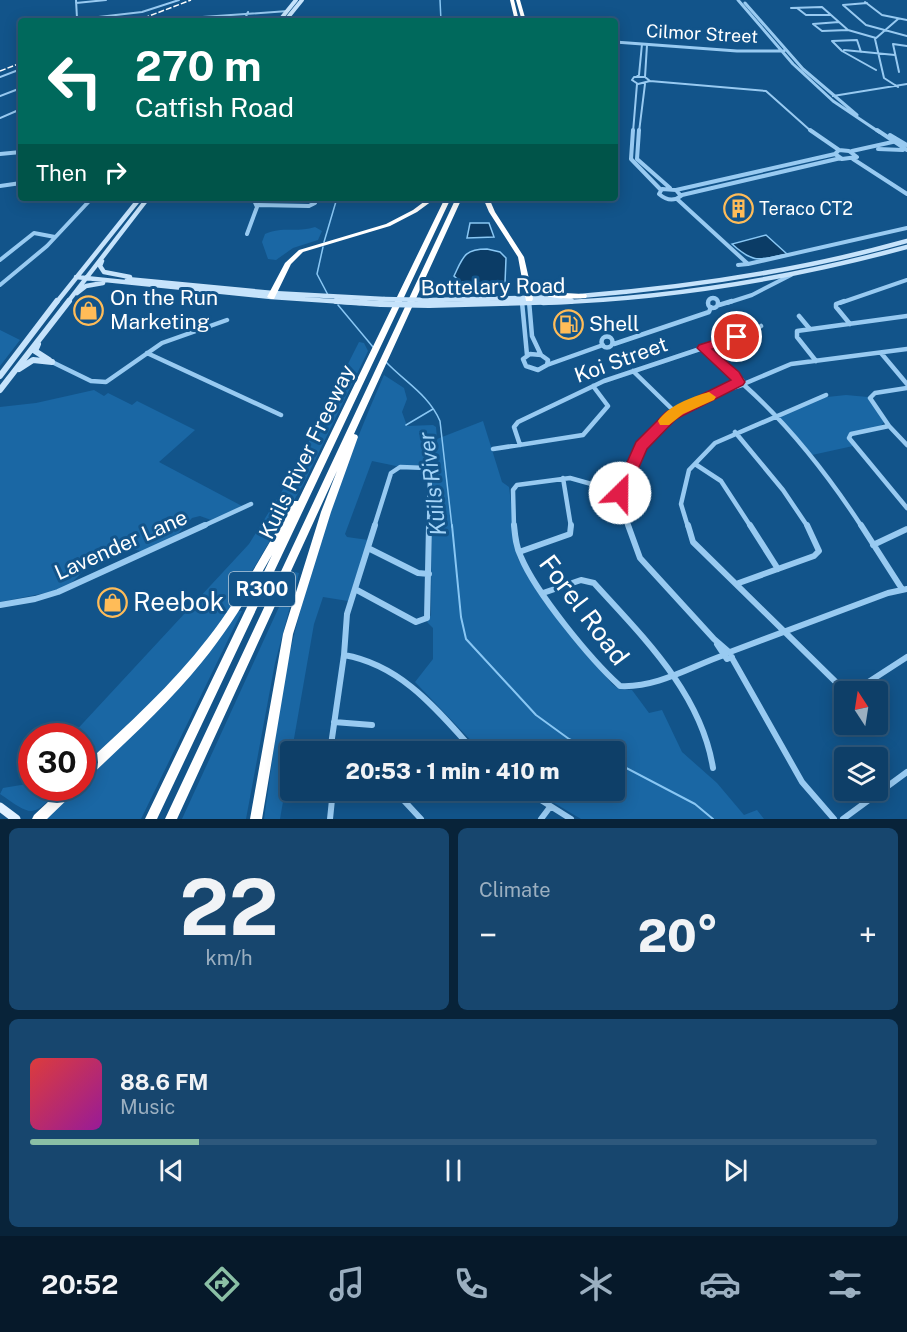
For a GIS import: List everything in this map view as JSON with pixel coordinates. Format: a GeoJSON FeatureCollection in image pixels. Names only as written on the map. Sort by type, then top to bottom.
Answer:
{"type":"FeatureCollection","features":[{"type":"Feature","properties":{"kind":"highway"},"geometry":{"type":"LineString","coordinates":[[512,0],[516,18]]}},
{"type":"Feature","properties":{"kind":"highway"},"geometry":{"type":"LineString","coordinates":[[519,0],[523,18]]}},
{"type":"Feature","properties":{"kind":"highway"},"geometry":{"type":"LineString","coordinates":[[272,295],[288,263],[306,249],[343,240],[396,222],[428,201]]}},
{"type":"Feature","properties":{"kind":"highway","name":"Kuils River Freeway"},"geometry":{"type":"LineString","coordinates":[[151,819],[447,201]]}},
{"type":"Feature","properties":{"kind":"highway","name":"Kuils River Freeway"},"geometry":{"type":"LineString","coordinates":[[171,819],[360,416],[458,201]]}},
{"type":"Feature","properties":{"kind":"highway"},"geometry":{"type":"LineString","coordinates":[[487,201],[521,257],[526,278],[532,289],[540,293],[583,296]]}},
{"type":"Feature","properties":{"kind":"highway"},"geometry":{"type":"LineString","coordinates":[[525,301],[526,278]]}},
{"type":"Feature","properties":{"kind":"highway"},"geometry":{"type":"LineString","coordinates":[[256,819],[288,634],[326,512],[357,430],[360,416]]}},
{"type":"Feature","properties":{"kind":"highway"},"geometry":{"type":"LineString","coordinates":[[96,762],[175,685],[212,642],[302,496],[313,482]]}},
{"type":"Feature","properties":{"kind":"highway"},"geometry":{"type":"LineString","coordinates":[[38,819],[57,801]]}},
{"type":"Feature","properties":{"kind":"main road"},"geometry":{"type":"LineString","coordinates":[[282,18],[296,0]]}},
{"type":"Feature","properties":{"kind":"main road"},"geometry":{"type":"LineString","coordinates":[[287,18],[302,0]]}},
{"type":"Feature","properties":{"kind":"main road"},"geometry":{"type":"LineString","coordinates":[[0,376],[14,355],[138,201]]}},
{"type":"Feature","properties":{"kind":"main road"},"geometry":{"type":"LineString","coordinates":[[0,390],[146,201]]}},
{"type":"Feature","properties":{"kind":"main road"},"geometry":{"type":"LineString","coordinates":[[122,231],[100,263],[100,268],[106,273],[138,282]]}},
{"type":"Feature","properties":{"kind":"main road","name":"Bottelary Road"},"geometry":{"type":"LineString","coordinates":[[525,301],[680,286],[765,274],[831,261],[907,241]]}},
{"type":"Feature","properties":{"kind":"main road","name":"Bottelary Road"},"geometry":{"type":"LineString","coordinates":[[77,275],[272,295],[358,301],[430,303],[525,301],[662,294],[794,274],[907,246]]}},
{"type":"Feature","properties":{"kind":"main road"},"geometry":{"type":"LineString","coordinates":[[67,302],[90,285],[138,282]]}},
{"type":"Feature","properties":{"kind":"main road"},"geometry":{"type":"LineString","coordinates":[[39,337],[34,351],[51,361]]}},
{"type":"Feature","properties":{"kind":"main road"},"geometry":{"type":"LineString","coordinates":[[10,375],[31,361],[51,361]]}},
{"type":"Feature","properties":{"kind":"main road"},"geometry":{"type":"LineString","coordinates":[[0,807],[16,819]]}},
{"type":"Feature","properties":{"kind":"street"},"geometry":{"type":"LineString","coordinates":[[77,18],[76,2],[105,0]]}},
{"type":"Feature","properties":{"kind":"street"},"geometry":{"type":"LineString","coordinates":[[97,18],[146,12],[179,0]]}},
{"type":"Feature","properties":{"kind":"street"},"geometry":{"type":"LineString","coordinates":[[738,0],[790,60],[831,96],[902,145]]}},
{"type":"Feature","properties":{"kind":"street"},"geometry":{"type":"LineString","coordinates":[[742,0],[831,96]]}},
{"type":"Feature","properties":{"kind":"street"},"geometry":{"type":"LineString","coordinates":[[863,0],[881,14],[907,20]]}},
{"type":"Feature","properties":{"kind":"street"},"geometry":{"type":"LineString","coordinates":[[867,3],[843,5],[866,25],[907,36]]}},
{"type":"Feature","properties":{"kind":"street"},"geometry":{"type":"LineString","coordinates":[[791,8],[822,7],[848,30],[876,37]]}},
{"type":"Feature","properties":{"kind":"street"},"geometry":{"type":"LineString","coordinates":[[797,8],[806,15],[831,15]]}},
{"type":"Feature","properties":{"kind":"street"},"geometry":{"type":"LineString","coordinates":[[179,18],[293,11]]}},
{"type":"Feature","properties":{"kind":"street"},"geometry":{"type":"LineString","coordinates":[[245,18],[248,12]]}},
{"type":"Feature","properties":{"kind":"street"},"geometry":{"type":"LineString","coordinates":[[876,37],[898,19]]}},
{"type":"Feature","properties":{"kind":"street"},"geometry":{"type":"LineString","coordinates":[[839,22],[813,24],[822,31],[848,30]]}},
{"type":"Feature","properties":{"kind":"street"},"geometry":{"type":"LineString","coordinates":[[876,37],[884,78],[898,87]]}},
{"type":"Feature","properties":{"kind":"street"},"geometry":{"type":"LineString","coordinates":[[861,50],[858,40],[833,40],[842,50],[861,59],[876,70]]}},
{"type":"Feature","properties":{"kind":"street","name":"Cilmor Street"},"geometry":{"type":"LineString","coordinates":[[618,42],[747,52],[787,51]]}},
{"type":"Feature","properties":{"kind":"street"},"geometry":{"type":"LineString","coordinates":[[907,46],[893,43],[899,71],[907,67]]}},
{"type":"Feature","properties":{"kind":"street"},"geometry":{"type":"LineString","coordinates":[[644,44],[639,75],[632,80],[637,84],[650,81]]}},
{"type":"Feature","properties":{"kind":"street"},"geometry":{"type":"LineString","coordinates":[[644,44],[645,77]]}},
{"type":"Feature","properties":{"kind":"street"},"geometry":{"type":"LineString","coordinates":[[842,50],[869,50]]}},
{"type":"Feature","properties":{"kind":"street"},"geometry":{"type":"LineString","coordinates":[[861,50],[895,55]]}},
{"type":"Feature","properties":{"kind":"street"},"geometry":{"type":"LineString","coordinates":[[747,52],[778,54],[790,60]]}},
{"type":"Feature","properties":{"kind":"street"},"geometry":{"type":"LineString","coordinates":[[0,77],[18,70]]}},
{"type":"Feature","properties":{"kind":"street"},"geometry":{"type":"LineString","coordinates":[[636,77],[645,77],[650,81],[766,91],[801,124],[838,150],[849,151],[902,145]]}},
{"type":"Feature","properties":{"kind":"street"},"geometry":{"type":"LineString","coordinates":[[637,84],[631,159],[661,190]]}},
{"type":"Feature","properties":{"kind":"street"},"geometry":{"type":"LineString","coordinates":[[645,84],[637,159],[664,186],[682,195]]}},
{"type":"Feature","properties":{"kind":"street"},"geometry":{"type":"LineString","coordinates":[[831,96],[907,84]]}},
{"type":"Feature","properties":{"kind":"street"},"geometry":{"type":"LineString","coordinates":[[0,96],[18,89]]}},
{"type":"Feature","properties":{"kind":"street"},"geometry":{"type":"LineString","coordinates":[[0,118],[18,110]]}},
{"type":"Feature","properties":{"kind":"street"},"geometry":{"type":"LineString","coordinates":[[878,149],[902,145]]}},
{"type":"Feature","properties":{"kind":"street"},"geometry":{"type":"LineString","coordinates":[[853,159],[856,155],[902,145]]}},
{"type":"Feature","properties":{"kind":"street"},"geometry":{"type":"LineString","coordinates":[[676,190],[835,154],[838,150]]}},
{"type":"Feature","properties":{"kind":"street"},"geometry":{"type":"LineString","coordinates":[[849,151],[856,155]]}},
{"type":"Feature","properties":{"kind":"street"},"geometry":{"type":"LineString","coordinates":[[0,154],[18,152]]}},
{"type":"Feature","properties":{"kind":"street"},"geometry":{"type":"LineString","coordinates":[[835,154],[841,158]]}},
{"type":"Feature","properties":{"kind":"street"},"geometry":{"type":"LineString","coordinates":[[676,200],[682,195],[841,158],[853,159],[907,194]]}},
{"type":"Feature","properties":{"kind":"street"},"geometry":{"type":"LineString","coordinates":[[0,186],[18,183]]}},
{"type":"Feature","properties":{"kind":"street"},"geometry":{"type":"LineString","coordinates":[[661,190],[670,188]]}},
{"type":"Feature","properties":{"kind":"street"},"geometry":{"type":"LineString","coordinates":[[661,190],[659,194],[663,198],[676,200],[748,264]]}},
{"type":"Feature","properties":{"kind":"street"},"geometry":{"type":"LineString","coordinates":[[0,285],[55,237],[89,201]]}},
{"type":"Feature","properties":{"kind":"street"},"geometry":{"type":"LineString","coordinates":[[255,201],[258,205]]}},
{"type":"Feature","properties":{"kind":"street"},"geometry":{"type":"LineString","coordinates":[[258,205],[309,206],[316,201]]}},
{"type":"Feature","properties":{"kind":"street"},"geometry":{"type":"LineString","coordinates":[[247,234],[258,205]]}},
{"type":"Feature","properties":{"kind":"street"},"geometry":{"type":"LineString","coordinates":[[738,266],[782,258],[907,228]]}},
{"type":"Feature","properties":{"kind":"street"},"geometry":{"type":"LineString","coordinates":[[0,260],[34,233],[55,237]]}},
{"type":"Feature","properties":{"kind":"street"},"geometry":{"type":"LineString","coordinates":[[525,301],[528,348],[523,362],[528,368],[539,370],[566,357],[603,345],[614,344],[709,312],[711,307],[752,295],[794,274]]}},
{"type":"Feature","properties":{"kind":"street"},"geometry":{"type":"LineString","coordinates":[[850,324],[836,304],[907,280]]}},
{"type":"Feature","properties":{"kind":"street"},"geometry":{"type":"LineString","coordinates":[[525,301],[536,350],[548,360],[548,365]]}},
{"type":"Feature","properties":{"kind":"street"},"geometry":{"type":"LineString","coordinates":[[799,316],[809,328]]}},
{"type":"Feature","properties":{"kind":"street"},"geometry":{"type":"LineString","coordinates":[[816,361],[796,334],[799,330],[907,316]]}},
{"type":"Feature","properties":{"kind":"street"},"geometry":{"type":"LineString","coordinates":[[14,355],[51,361],[91,381],[102,382],[116,377],[168,339],[227,320]]}},
{"type":"Feature","properties":{"kind":"street","name":"Koi Street"},"geometry":{"type":"LineString","coordinates":[[520,445],[514,429],[517,423],[593,386],[753,331],[761,326]]}},
{"type":"Feature","properties":{"kind":"street"},"geometry":{"type":"LineString","coordinates":[[603,345],[602,339],[626,339]]}},
{"type":"Feature","properties":{"kind":"street"},"geometry":{"type":"LineString","coordinates":[[611,339],[614,344]]}},
{"type":"Feature","properties":{"kind":"street"},"geometry":{"type":"LineString","coordinates":[[703,348],[743,383],[806,450],[845,501],[905,589],[728,655]]}},
{"type":"Feature","properties":{"kind":"street"},"geometry":{"type":"LineString","coordinates":[[834,819],[802,782],[728,655],[640,558],[633,543],[622,491],[641,446],[675,412],[787,365],[907,349]]}},
{"type":"Feature","properties":{"kind":"street"},"geometry":{"type":"LineString","coordinates":[[147,353],[281,415]]}},
{"type":"Feature","properties":{"kind":"street"},"geometry":{"type":"LineString","coordinates":[[881,353],[907,386],[875,393],[871,396],[889,426],[907,445]]}},
{"type":"Feature","properties":{"kind":"street"},"geometry":{"type":"LineString","coordinates":[[527,355],[566,357]]}},
{"type":"Feature","properties":{"kind":"street"},"geometry":{"type":"LineString","coordinates":[[633,371],[675,412]]}},
{"type":"Feature","properties":{"kind":"street"},"geometry":{"type":"LineString","coordinates":[[493,449],[585,434],[608,406],[593,386]]}},
{"type":"Feature","properties":{"kind":"street"},"geometry":{"type":"LineString","coordinates":[[826,395],[715,442],[689,470],[680,502],[691,538],[834,681]]}},
{"type":"Feature","properties":{"kind":"street"},"geometry":{"type":"LineString","coordinates":[[889,426],[851,434],[849,438],[907,508]]}},
{"type":"Feature","properties":{"kind":"street"},"geometry":{"type":"LineString","coordinates":[[735,432],[760,460],[794,508],[819,549],[816,555],[736,584]]}},
{"type":"Feature","properties":{"kind":"street"},"geometry":{"type":"LineString","coordinates":[[695,464],[721,481],[778,569]]}},
{"type":"Feature","properties":{"kind":"street"},"geometry":{"type":"LineString","coordinates":[[332,741],[344,655],[346,621],[355,589],[392,471],[400,467],[426,468],[430,472],[428,615],[421,622],[416,622],[355,589]]}},
{"type":"Feature","properties":{"kind":"street"},"geometry":{"type":"LineString","coordinates":[[519,552],[570,534],[563,478]]}},
{"type":"Feature","properties":{"kind":"street","name":"Forel Road"},"geometry":{"type":"LineString","coordinates":[[622,491],[576,478],[519,484],[514,487],[512,493],[519,552],[524,565],[543,593],[617,684],[630,687],[675,676],[728,655]]}},
{"type":"Feature","properties":{"kind":"street","name":"Lavender Lane"},"geometry":{"type":"LineString","coordinates":[[0,605],[35,599],[58,592],[251,504]]}},
{"type":"Feature","properties":{"kind":"street"},"geometry":{"type":"LineString","coordinates":[[873,545],[907,529]]}},
{"type":"Feature","properties":{"kind":"street"},"geometry":{"type":"LineString","coordinates":[[368,548],[418,573],[429,574]]}},
{"type":"Feature","properties":{"kind":"street"},"geometry":{"type":"LineString","coordinates":[[543,593],[581,580],[594,583],[675,676],[711,747],[712,768]]}},
{"type":"Feature","properties":{"kind":"street"},"geometry":{"type":"LineString","coordinates":[[344,655],[364,658],[414,686],[465,741]]}},
{"type":"Feature","properties":{"kind":"street"},"geometry":{"type":"LineString","coordinates":[[870,681],[907,657]]}},
{"type":"Feature","properties":{"kind":"street"},"geometry":{"type":"LineString","coordinates":[[334,723],[372,725]]}},
{"type":"Feature","properties":{"kind":"street"},"geometry":{"type":"LineString","coordinates":[[843,819],[907,772]]}},
{"type":"Feature","properties":{"kind":"street"},"geometry":{"type":"LineString","coordinates":[[330,819],[332,801]]}},
{"type":"Feature","properties":{"kind":"street"},"geometry":{"type":"LineString","coordinates":[[404,801],[421,819]]}},
{"type":"Feature","properties":{"kind":"street"},"geometry":{"type":"LineString","coordinates":[[541,801],[571,819]]}},
{"type":"Feature","properties":{"kind":"street"},"geometry":{"type":"LineString","coordinates":[[541,819],[550,807]]}},
{"type":"Feature","properties":{"kind":"shaded area"},"geometry":{"type":"Polygon","coordinates":[[[470,223],[489,223],[494,237],[467,238],[470,223]]]}},
{"type":"Feature","properties":{"kind":"shaded area"},"geometry":{"type":"Polygon","coordinates":[[[315,227],[322,231],[318,240],[293,248],[276,260],[268,259],[262,242],[265,234],[277,230],[302,230],[315,227]]]}},
{"type":"Feature","properties":{"kind":"shaded area"},"geometry":{"type":"Polygon","coordinates":[[[766,235],[787,254],[757,259],[746,255],[732,244],[766,235]]]}},
{"type":"Feature","properties":{"kind":"shaded area"},"geometry":{"type":"Polygon","coordinates":[[[479,249],[500,252],[506,258],[505,283],[502,285],[461,282],[454,276],[465,255],[479,249]]]}},
{"type":"Feature","properties":{"kind":"shaded area"},"geometry":{"type":"Polygon","coordinates":[[[0,330],[20,340],[0,366],[0,330]]]}},
{"type":"Feature","properties":{"kind":"shaded area"},"geometry":{"type":"Polygon","coordinates":[[[359,342],[364,343],[368,351],[303,485],[226,615],[204,645],[155,699],[96,754],[96,723],[83,723],[249,544],[292,475],[359,342]]]}},
{"type":"Feature","properties":{"kind":"shaded area"},"geometry":{"type":"Polygon","coordinates":[[[384,375],[404,388],[407,399],[402,412],[407,426],[433,425],[436,427],[437,439],[483,421],[502,482],[509,487],[518,559],[541,596],[612,684],[619,689],[632,690],[649,713],[662,710],[682,752],[717,783],[744,815],[757,810],[764,819],[581,819],[551,801],[625,801],[625,741],[471,741],[415,682],[433,659],[433,628],[427,622],[431,615],[432,470],[425,465],[396,466],[372,461],[345,534],[347,537],[368,540],[348,601],[323,597],[314,624],[294,741],[280,741],[280,801],[283,801],[280,819],[264,819],[284,683],[293,639],[311,572],[357,439],[384,375]]]}},
{"type":"Feature","properties":{"kind":"shaded area"},"geometry":{"type":"Polygon","coordinates":[[[94,390],[104,396],[108,393],[132,405],[137,401],[195,430],[159,462],[242,506],[211,520],[200,516],[192,518],[175,537],[141,551],[124,547],[94,561],[68,586],[60,590],[0,602],[0,407],[36,403],[94,390]]]}},
{"type":"Feature","properties":{"kind":"shaded area"},"geometry":{"type":"Polygon","coordinates":[[[846,395],[868,397],[884,422],[881,426],[849,433],[847,438],[853,446],[812,455],[780,420],[780,415],[818,398],[846,395]]]}},
{"type":"Feature","properties":{"kind":"shaded area"},"geometry":{"type":"Polygon","coordinates":[[[295,572],[299,573],[275,663],[246,819],[182,819],[295,572]]]}},
{"type":"Feature","properties":{"kind":"shaded area"},"geometry":{"type":"Polygon","coordinates":[[[238,611],[242,611],[141,819],[46,819],[65,801],[96,801],[96,771],[238,611]]]}},
{"type":"Feature","properties":{"kind":"shaded area"},"geometry":{"type":"Polygon","coordinates":[[[18,786],[18,801],[48,801],[38,809],[26,810],[0,794],[3,788],[18,786]]]}},
{"type":"Feature","properties":{"kind":"waterway","name":"Kuils River"},"geometry":{"type":"LineString","coordinates":[[440,0],[441,18]]}},
{"type":"Feature","properties":{"kind":"waterway","name":"Kuils River"},"geometry":{"type":"LineString","coordinates":[[324,242],[336,201]]}},
{"type":"Feature","properties":{"kind":"waterway","name":"Kuils River"},"geometry":{"type":"LineString","coordinates":[[323,247],[317,274],[328,295]]}},
{"type":"Feature","properties":{"kind":"waterway","name":"Kuils River"},"geometry":{"type":"LineString","coordinates":[[338,305],[373,347]]}},
{"type":"Feature","properties":{"kind":"waterway","name":"Kuils River"},"geometry":{"type":"LineString","coordinates":[[386,362],[423,396],[440,421],[452,527]]}},
{"type":"Feature","properties":{"kind":"waterway"},"geometry":{"type":"LineString","coordinates":[[406,425],[433,409]]}},
{"type":"Feature","properties":{"kind":"waterway","name":"Kuils River"},"geometry":{"type":"LineString","coordinates":[[452,525],[461,617],[466,639],[536,715],[573,741]]}},
{"type":"Feature","properties":{"kind":"waterway"},"geometry":{"type":"LineString","coordinates":[[625,767],[695,804],[713,819]]}},
{"type":"Feature","properties":{"kind":"railway"},"geometry":{"type":"LineString","coordinates":[[144,18],[191,0]]}},
{"type":"Feature","properties":{"kind":"railway"},"geometry":{"type":"LineString","coordinates":[[0,71],[18,64]]}},
{"type":"Feature","properties":{"kind":"slow traffic"},"geometry":{"type":"LineString","coordinates":[[664,421],[678,410],[709,397]]}},
{"type":"Feature","properties":{"kind":"place","name":"Teraco CT2"},"geometry":{"type":"Point","coordinates":[738,209]}},
{"type":"Feature","properties":{"kind":"place","name":"On the Run Marketing"},"geometry":{"type":"Point","coordinates":[89,310]}},
{"type":"Feature","properties":{"kind":"place","name":"Shell"},"geometry":{"type":"Point","coordinates":[568,324]}},
{"type":"Feature","properties":{"kind":"place","name":"Reebok"},"geometry":{"type":"Point","coordinates":[112,602]}},
{"type":"Feature","properties":{"kind":"route"},"geometry":{"type":"LineString","coordinates":[[620,493],[636,453],[671,415],[731,388],[739,382],[703,348],[737,337]]}}]}
